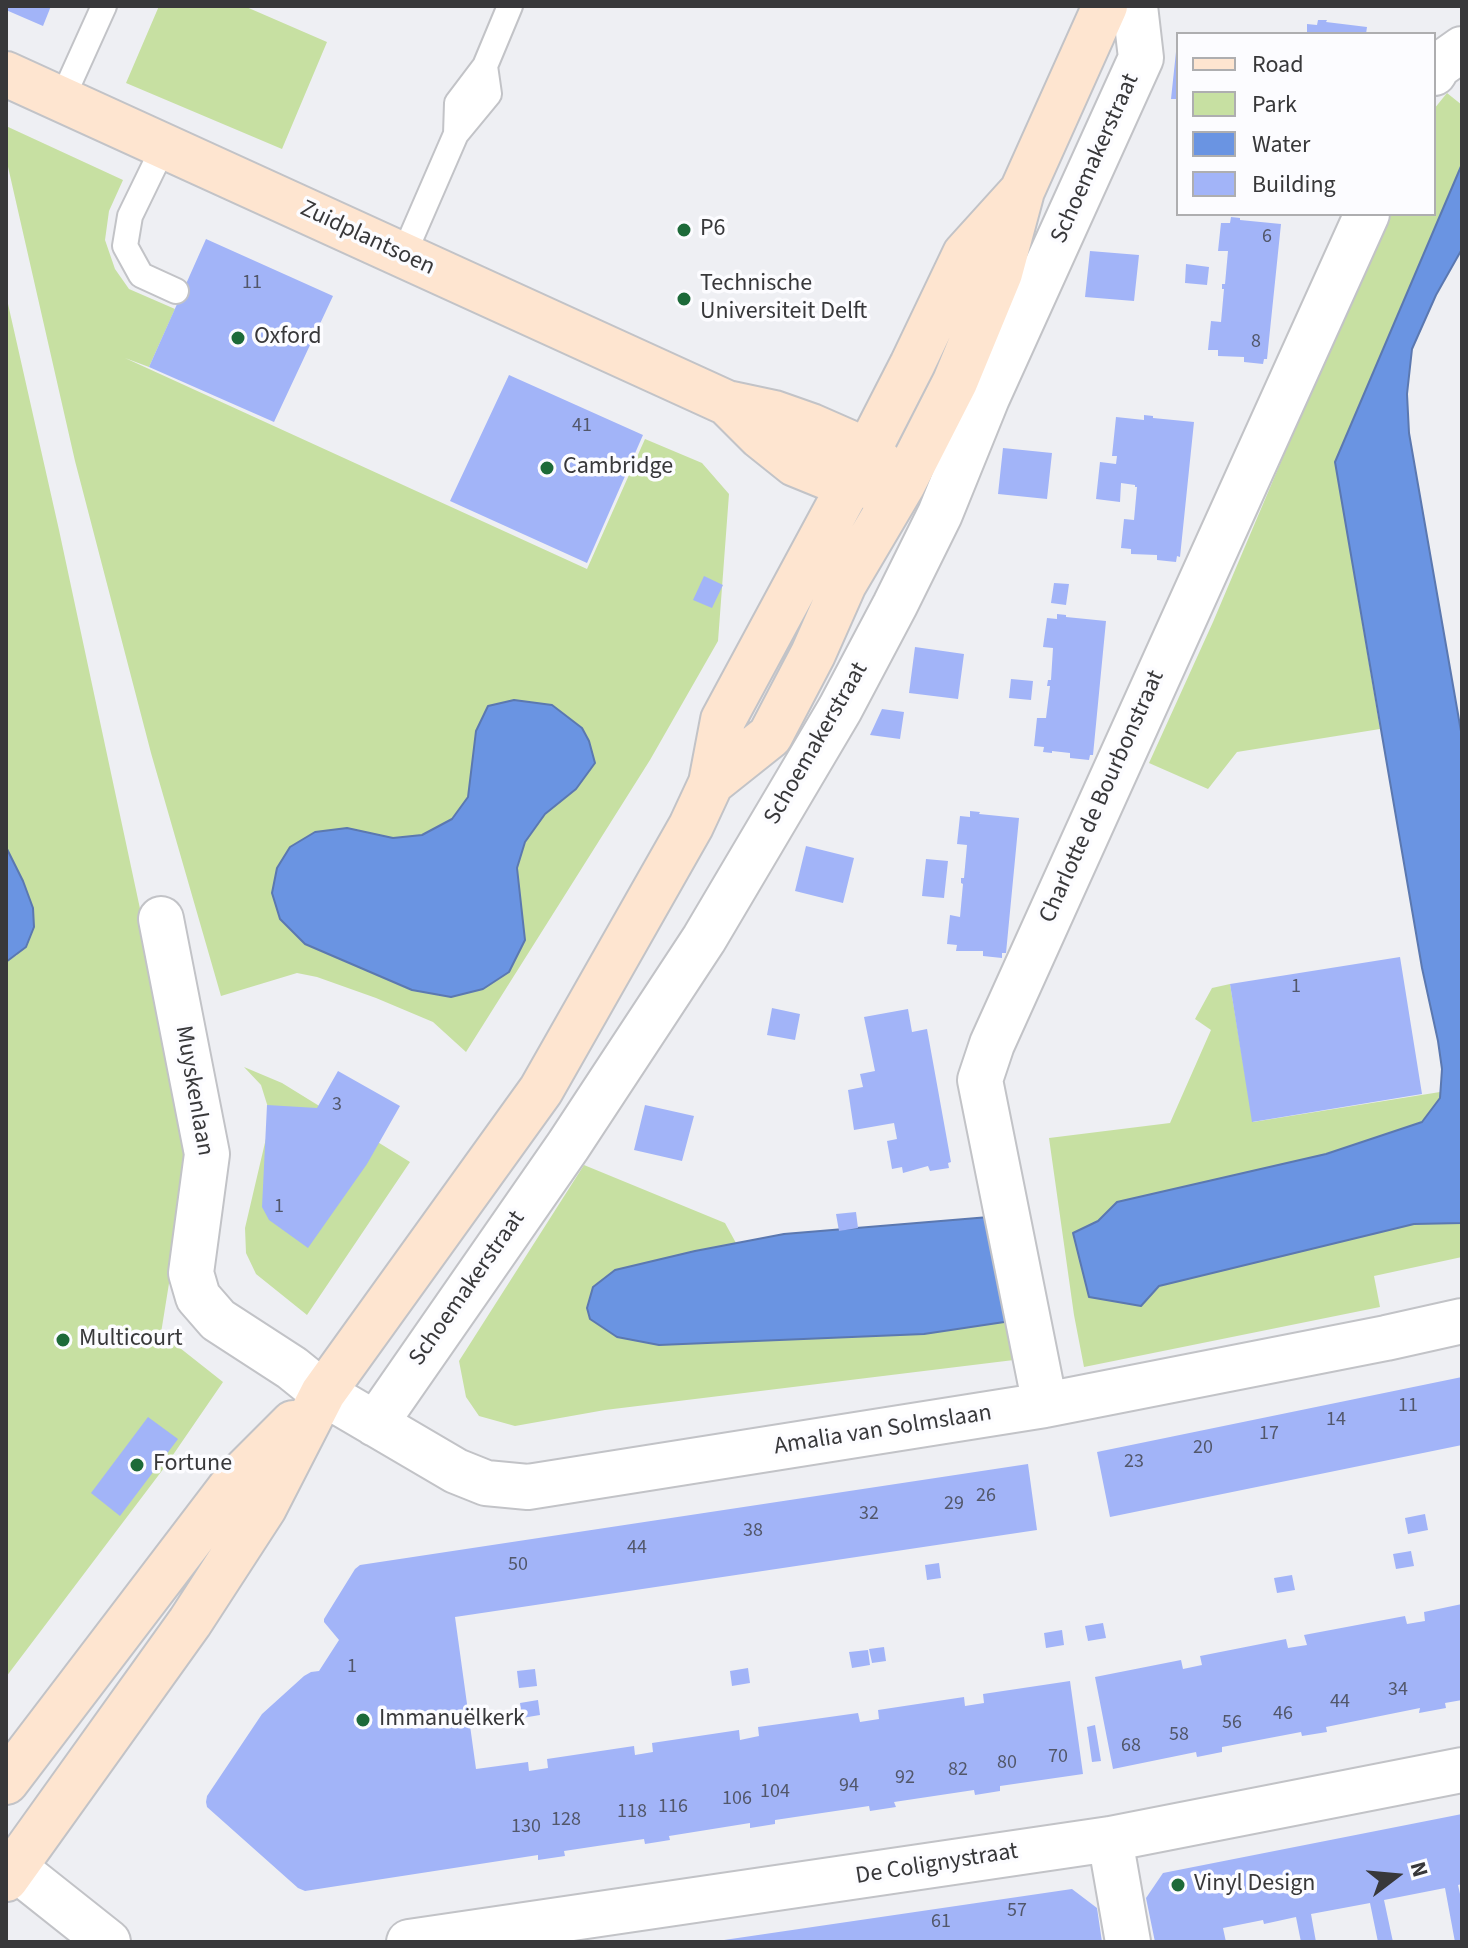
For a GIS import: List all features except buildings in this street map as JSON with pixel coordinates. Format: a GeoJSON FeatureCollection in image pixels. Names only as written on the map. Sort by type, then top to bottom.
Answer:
{"type":"FeatureCollection","features":[{"type":"Feature","properties":{"kind":"main road","name":"Schoemakerstraat"},"geometry":{"type":"LineString","coordinates":[[711,783],[770,736],[813,654],[844,584],[903,484],[955,382],[1000,273],[1022,191],[1105,6]]}},
{"type":"Feature","properties":{"kind":"main road","name":"Zuidplantsoen"},"geometry":{"type":"LineString","coordinates":[[6,74],[727,403],[774,413],[811,426],[858,468],[903,484]]}},
{"type":"Feature","properties":{"kind":"main road","name":"Schoemakerstraat"},"geometry":{"type":"LineString","coordinates":[[9,1869],[190,1622],[264,1508],[323,1393],[541,1090],[691,826],[711,783],[723,720],[912,365],[965,254],[1022,191]]}},
{"type":"Feature","properties":{"kind":"main road","name":"Schoemakerstraat"},"geometry":{"type":"LineString","coordinates":[[6,1782],[236,1480],[323,1393]]}},
{"type":"Feature","properties":{"kind":"street","name":"Schoemakerstraat"},"geometry":{"type":"LineString","coordinates":[[375,1424],[568,1146],[704,939],[840,709],[940,514],[987,398],[1141,58],[1135,6]]}},
{"type":"Feature","properties":{"kind":"street"},"geometry":{"type":"LineString","coordinates":[[1436,70],[1462,49]]}},
{"type":"Feature","properties":{"kind":"street","name":"Charlotte de Bourbonstraat"},"geometry":{"type":"LineString","coordinates":[[1045,1405],[980,1080],[992,1044],[1366,216]]}},
{"type":"Feature","properties":{"kind":"street","name":"Muyskenlaan"},"geometry":{"type":"LineString","coordinates":[[161,919],[207,1154],[191,1273],[198,1297],[218,1320],[292,1368],[323,1393]]}},
{"type":"Feature","properties":{"kind":"street","name":"Amalia van Solmslaan"},"geometry":{"type":"LineString","coordinates":[[323,1393],[456,1471],[486,1483],[528,1487],[1045,1405],[1462,1321]]}},
{"type":"Feature","properties":{"kind":"street","name":"De Colignystraat"},"geometry":{"type":"LineString","coordinates":[[409,1942],[1110,1839],[1462,1770]]}},
{"type":"Feature","properties":{"kind":"street"},"geometry":{"type":"LineString","coordinates":[[1110,1839],[1128,1942]]}},
{"type":"Feature","properties":{"kind":"street"},"geometry":{"type":"LineString","coordinates":[[9,1869],[106,1942]]}},
{"type":"Feature","properties":{"kind":"lane"},"geometry":{"type":"LineString","coordinates":[[62,99],[104,6]]}},
{"type":"Feature","properties":{"kind":"lane"},"geometry":{"type":"LineString","coordinates":[[403,256],[456,134],[489,94],[485,66],[510,6]]}},
{"type":"Feature","properties":{"kind":"lane"},"geometry":{"type":"LineString","coordinates":[[164,146],[130,216],[125,246],[141,275],[176,291]]}},
{"type":"Feature","properties":{"kind":"green space"},"geometry":{"type":"Polygon","coordinates":[[[159,6],[244,6],[327,42],[282,149],[126,83],[159,6]]]}},
{"type":"Feature","properties":{"kind":"green space"},"geometry":{"type":"Polygon","coordinates":[[[1447,93],[1462,105],[1462,164],[1335,462],[1380,729],[1237,752],[1208,789],[1149,763],[1213,622],[1385,216],[1436,216],[1436,107],[1447,93]]]}},
{"type":"Feature","properties":{"kind":"green space"},"geometry":{"type":"Polygon","coordinates":[[[6,126],[123,180],[109,211],[105,240],[115,269],[129,289],[175,309],[149,367],[125,358],[587,569],[645,439],[702,463],[729,494],[718,641],[650,760],[466,1052],[433,1022],[317,977],[297,973],[221,996],[151,753],[75,461],[6,158],[6,126]],[[476,731],[468,797],[452,819],[422,835],[393,838],[347,828],[280,919],[305,944],[412,990],[451,997],[483,989],[509,972],[522,910],[517,868],[525,842],[545,814],[576,789],[476,731]]]}},
{"type":"Feature","properties":{"kind":"green space"},"geometry":{"type":"Polygon","coordinates":[[[6,295],[185,1119],[185,1184],[161,1333],[223,1382],[164,1468],[6,1677],[6,962],[17,955],[33,908],[6,847],[6,295]]]}},
{"type":"Feature","properties":{"kind":"green space"},"geometry":{"type":"Polygon","coordinates":[[[1230,984],[1253,1122],[1440,1092],[1440,1098],[1422,1122],[1326,1154],[1117,1202],[1140,1306],[1159,1286],[1414,1224],[1462,1223],[1462,1257],[1374,1276],[1380,1307],[1084,1367],[1049,1138],[1170,1123],[1211,1030],[1195,1019],[1212,988],[1230,984]]]}},
{"type":"Feature","properties":{"kind":"green space"},"geometry":{"type":"Polygon","coordinates":[[[244,1067],[282,1083],[410,1162],[307,1315],[256,1274],[246,1253],[245,1228],[271,1117],[261,1085],[244,1067]]]}},
{"type":"Feature","properties":{"kind":"green space"},"geometry":{"type":"Polygon","coordinates":[[[584,1165],[725,1223],[736,1243],[615,1270],[593,1287],[587,1307],[617,1337],[659,1345],[924,1334],[1010,1321],[1022,1359],[605,1410],[515,1426],[479,1416],[466,1397],[459,1361],[584,1165]]]}},
{"type":"Feature","properties":{"kind":"water"},"geometry":{"type":"Polygon","coordinates":[[[1462,164],[1462,249],[1436,295],[1412,349],[1407,394],[1409,433],[1462,737],[1462,1223],[1414,1224],[1159,1286],[1141,1306],[1089,1297],[1073,1233],[1098,1221],[1117,1202],[1326,1154],[1422,1122],[1440,1098],[1442,1069],[1438,1041],[1422,968],[1335,462],[1462,164]]]}},
{"type":"Feature","properties":{"kind":"water"},"geometry":{"type":"Polygon","coordinates":[[[514,700],[552,705],[582,728],[595,763],[576,789],[545,814],[525,842],[517,868],[525,940],[509,972],[483,989],[451,997],[412,990],[305,944],[280,919],[272,893],[277,868],[290,847],[315,832],[347,828],[393,838],[422,835],[452,819],[468,797],[476,731],[488,706],[514,700]]]}},
{"type":"Feature","properties":{"kind":"water"},"geometry":{"type":"Polygon","coordinates":[[[6,847],[33,908],[34,927],[26,947],[6,962],[6,847]]]}},
{"type":"Feature","properties":{"kind":"water"},"geometry":{"type":"Polygon","coordinates":[[[989,1217],[1011,1321],[924,1334],[659,1345],[617,1337],[590,1319],[587,1308],[593,1287],[615,1270],[695,1251],[784,1234],[989,1217]]]}},
{"type":"Feature","properties":{"kind":"place","name":"P6"},"geometry":{"type":"Point","coordinates":[684,230]}},
{"type":"Feature","properties":{"kind":"place","name":"Technische Universiteit Delft"},"geometry":{"type":"Point","coordinates":[684,299]}},
{"type":"Feature","properties":{"kind":"place","name":"Oxford"},"geometry":{"type":"Point","coordinates":[238,338]}},
{"type":"Feature","properties":{"kind":"place","name":"Cambridge"},"geometry":{"type":"Point","coordinates":[547,468]}},
{"type":"Feature","properties":{"kind":"place","name":"Multicourt"},"geometry":{"type":"Point","coordinates":[63,1340]}},
{"type":"Feature","properties":{"kind":"place","name":"Fortune"},"geometry":{"type":"Point","coordinates":[137,1465]}},
{"type":"Feature","properties":{"kind":"place","name":"Immanuëlkerk"},"geometry":{"type":"Point","coordinates":[363,1720]}},
{"type":"Feature","properties":{"kind":"place","name":"Vinyl Design"},"geometry":{"type":"Point","coordinates":[1178,1885]}}]}
